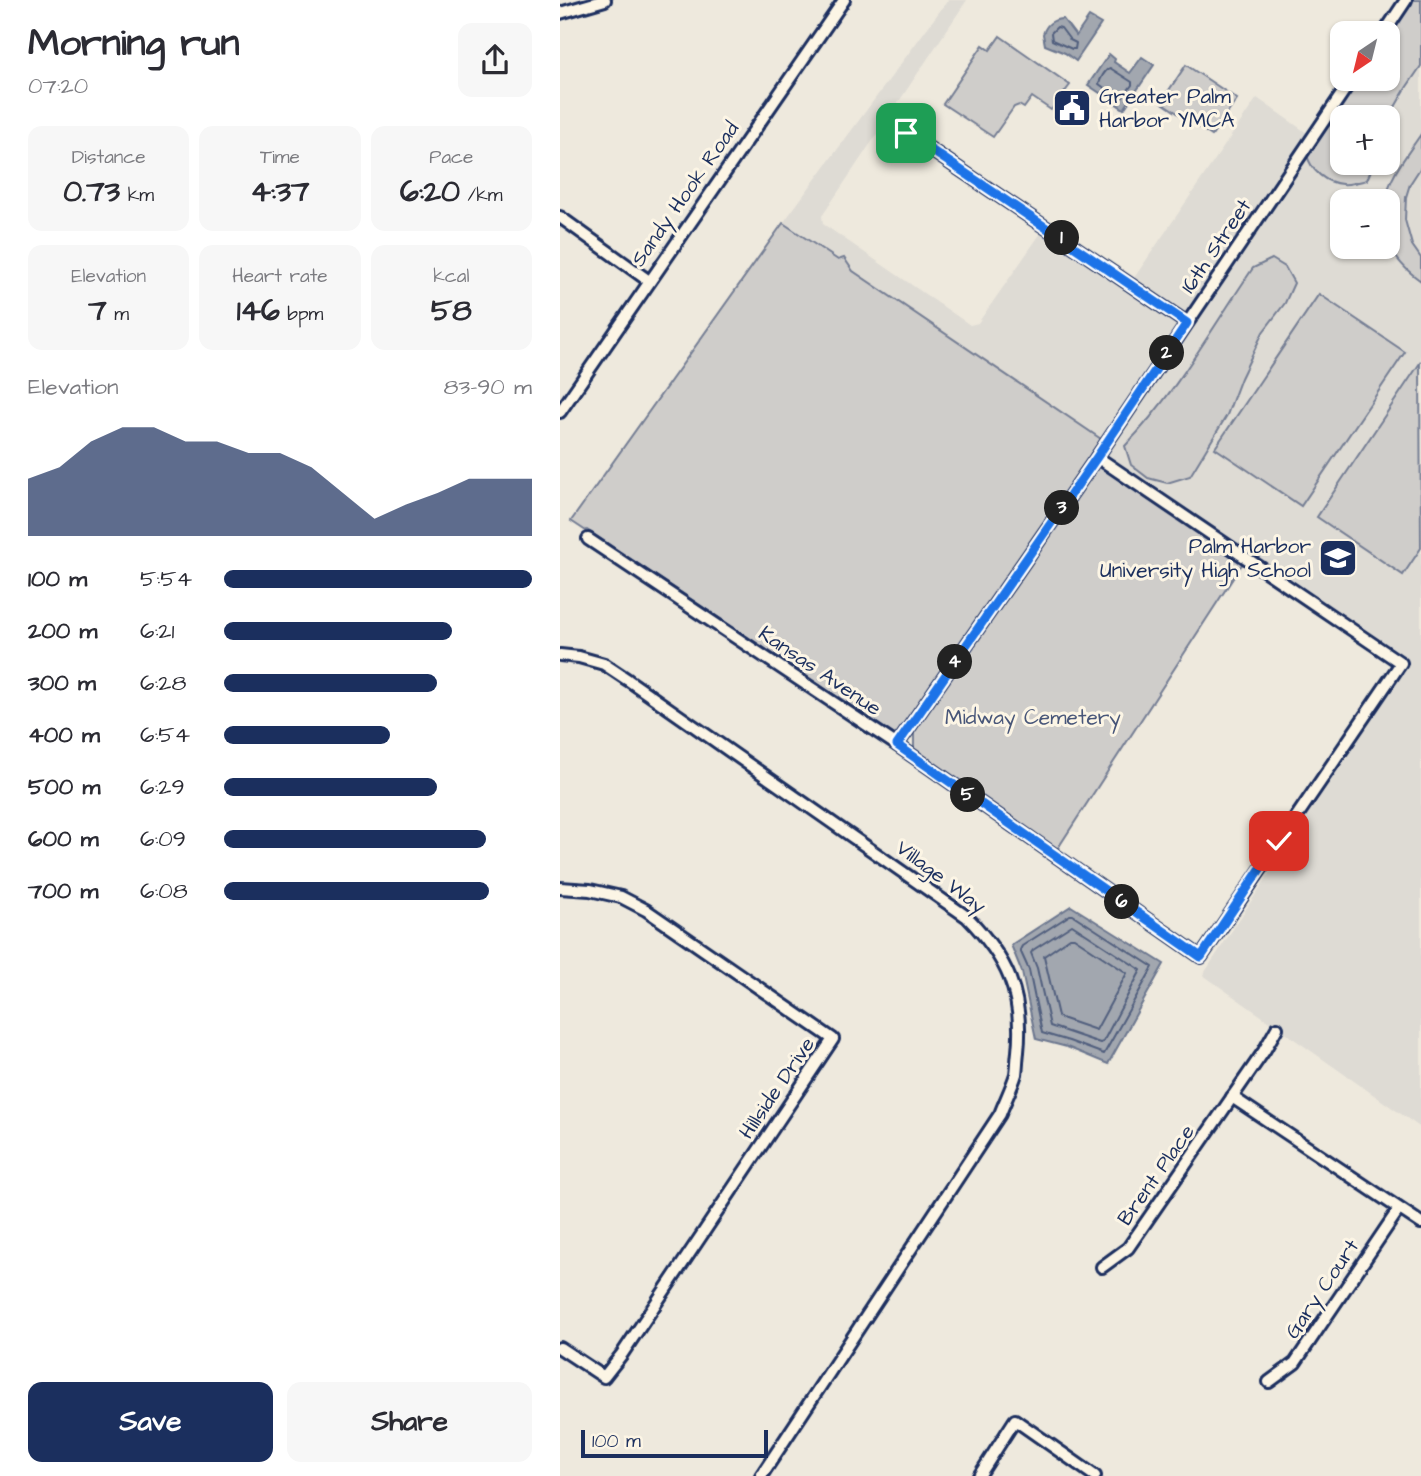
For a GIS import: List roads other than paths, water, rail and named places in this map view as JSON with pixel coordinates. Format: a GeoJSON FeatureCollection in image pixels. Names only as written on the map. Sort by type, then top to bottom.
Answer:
{"type":"FeatureCollection","features":[{"type":"Feature","properties":{"kind":"street"},"geometry":{"type":"LineString","coordinates":[[560,13],[606,0]]}},
{"type":"Feature","properties":{"kind":"street","name":"Sandy Hook Road"},"geometry":{"type":"LineString","coordinates":[[560,412],[844,0]]}},
{"type":"Feature","properties":{"kind":"street"},"geometry":{"type":"LineString","coordinates":[[1392,21],[1406,0]]}},
{"type":"Feature","properties":{"kind":"street","name":"16th Street"},"geometry":{"type":"LineString","coordinates":[[897,745],[1097,457],[1344,91]]}},
{"type":"Feature","properties":{"kind":"street"},"geometry":{"type":"LineString","coordinates":[[906,133],[1187,323]]}},
{"type":"Feature","properties":{"kind":"street"},"geometry":{"type":"LineString","coordinates":[[560,217],[649,281]]}},
{"type":"Feature","properties":{"kind":"street","name":"Kansas Avenue"},"geometry":{"type":"LineString","coordinates":[[588,539],[897,745],[1201,957],[1402,663],[1097,457]]}},
{"type":"Feature","properties":{"kind":"street","name":"Village Way"},"geometry":{"type":"LineString","coordinates":[[560,655],[604,664],[967,917],[999,956],[1009,973],[1016,996],[1020,1017],[1016,1073],[1000,1114],[761,1476]]}},
{"type":"Feature","properties":{"kind":"street","name":"Hillside Drive"},"geometry":{"type":"LineString","coordinates":[[560,888],[590,890],[621,897],[646,910],[833,1039],[604,1377],[560,1348]]}},
{"type":"Feature","properties":{"kind":"street","name":"Brent Place"},"geometry":{"type":"LineString","coordinates":[[1102,1267],[1128,1248],[1233,1097],[1277,1028]]}},
{"type":"Feature","properties":{"kind":"street"},"geometry":{"type":"LineString","coordinates":[[1233,1097],[1421,1223]]}},
{"type":"Feature","properties":{"kind":"street","name":"Gary Court"},"geometry":{"type":"LineString","coordinates":[[1269,1382],[1295,1363],[1399,1209]]}},
{"type":"Feature","properties":{"kind":"street"},"geometry":{"type":"LineString","coordinates":[[979,1476],[1016,1420],[1095,1476]]}},
{"type":"Feature","properties":{"kind":"water"},"geometry":{"type":"Polygon","coordinates":[[[1089,17],[1101,24],[1076,61],[1045,45],[1043,34],[1053,21],[1063,19],[1076,36],[1089,17]]]}},
{"type":"Feature","properties":{"kind":"water"},"geometry":{"type":"Polygon","coordinates":[[[1109,54],[1115,59],[1114,62],[1130,73],[1142,57],[1154,65],[1124,109],[1088,85],[1109,54]]]}},
{"type":"Feature","properties":{"kind":"water"},"geometry":{"type":"Polygon","coordinates":[[[1071,906],[1164,964],[1108,1064],[1067,1047],[1036,1039],[1022,972],[1011,945],[1071,906]]]}},
{"type":"Feature","properties":{"kind":"place","name":"Greater Palm Harbor YMCA"},"geometry":{"type":"Point","coordinates":[1072,108]}},
{"type":"Feature","properties":{"kind":"place","name":"Palm Harbor University High School"},"geometry":{"type":"Point","coordinates":[1338,558]}},
{"type":"Feature","properties":{"kind":"park label","name":"Midway Cemetery"},"geometry":{"type":"Point","coordinates":[1033,717]}}]}
